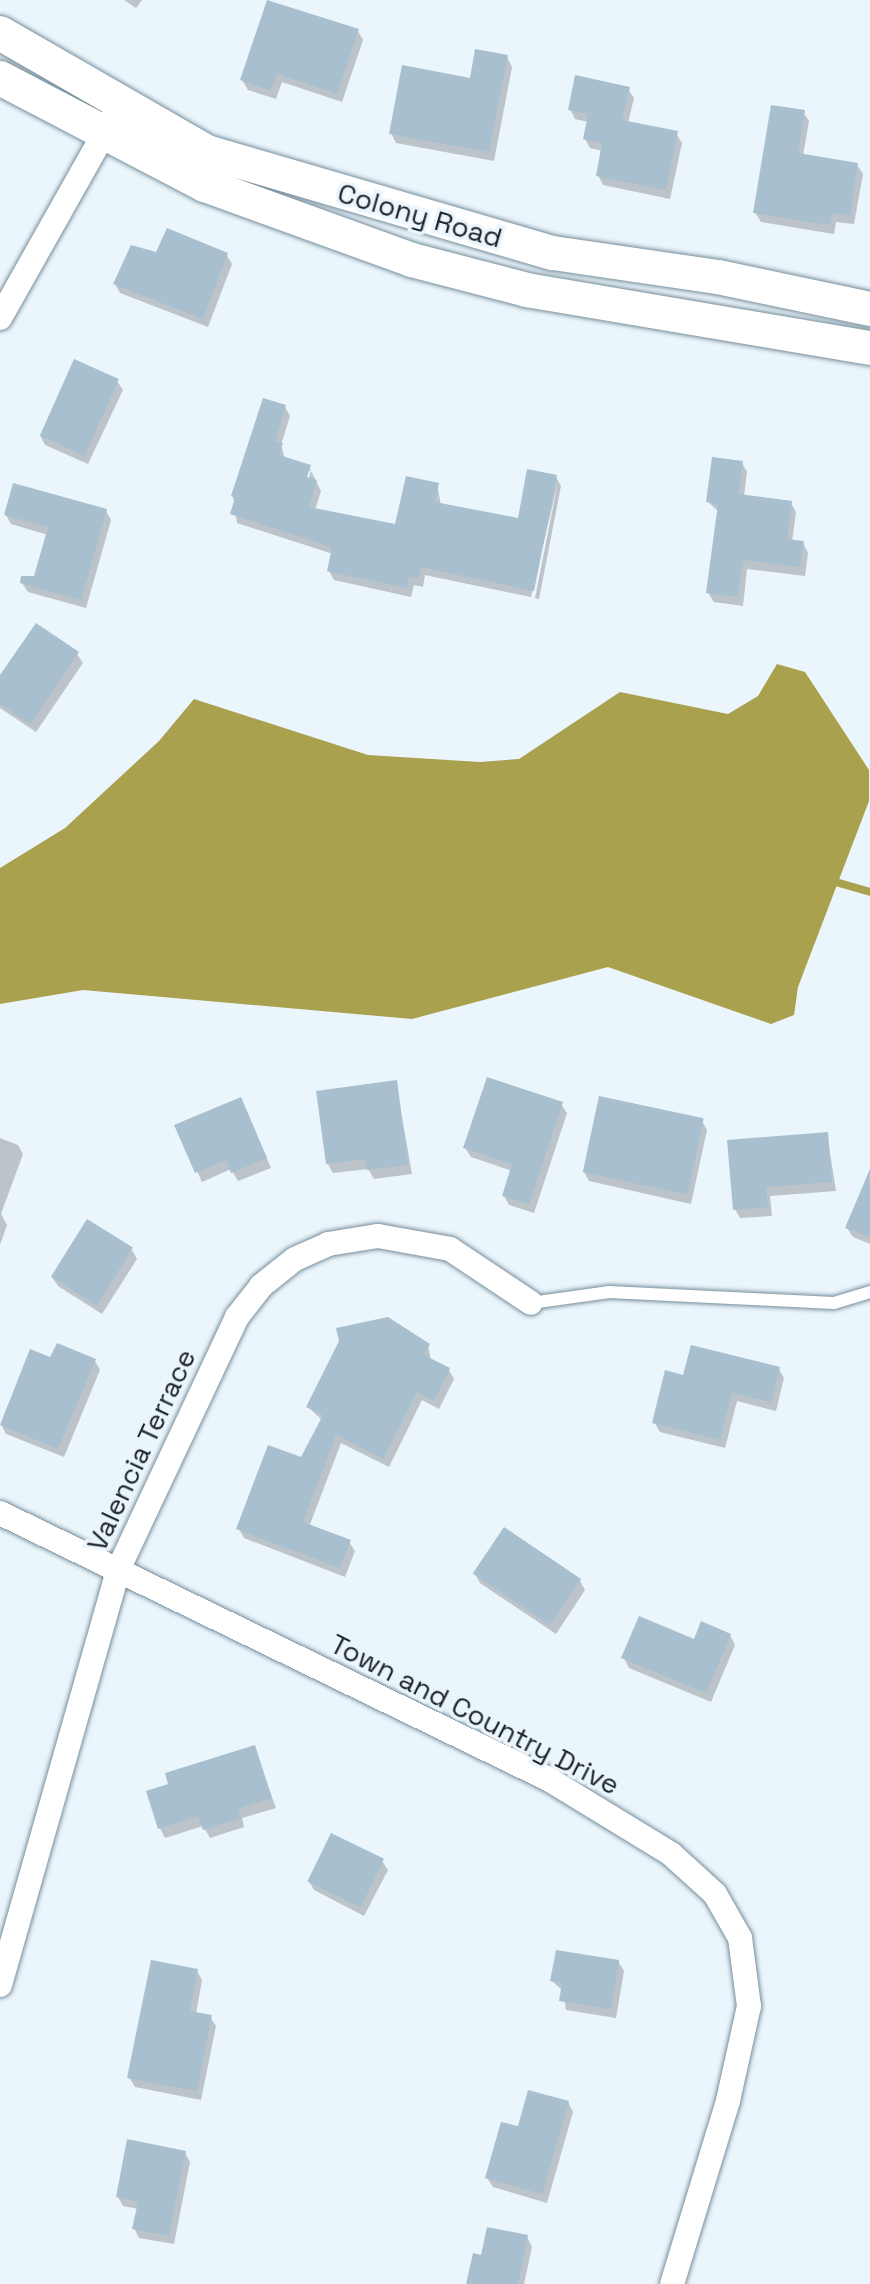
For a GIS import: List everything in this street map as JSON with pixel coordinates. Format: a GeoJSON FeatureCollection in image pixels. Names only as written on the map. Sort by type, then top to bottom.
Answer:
{"type":"FeatureCollection","features":[{"type":"Feature","properties":{"kind":"main road","name":"Colony Road"},"geometry":{"type":"LineString","coordinates":[[0,33],[207,152],[464,230],[553,253],[718,277],[870,309]]}},
{"type":"Feature","properties":{"kind":"main road","name":"Colony Road"},"geometry":{"type":"LineString","coordinates":[[0,78],[205,185],[412,260],[527,290],[870,348]]}},
{"type":"Feature","properties":{"kind":"street"},"geometry":{"type":"LineString","coordinates":[[0,318],[122,103]]}},
{"type":"Feature","properties":{"kind":"street","name":"Valencia Terrace"},"geometry":{"type":"LineString","coordinates":[[0,1985],[118,1570],[237,1317],[261,1286],[295,1259],[346,1239],[414,1239],[464,1256],[531,1303]]}},
{"type":"Feature","properties":{"kind":"street","name":"Town and Country Drive"},"geometry":{"type":"LineString","coordinates":[[0,1513],[550,1780],[671,1854],[715,1894],[740,1938],[749,2006],[728,2101],[672,2284]]}},
{"type":"Feature","properties":{"kind":"lane"},"geometry":{"type":"LineString","coordinates":[[531,1303],[609,1292],[834,1303],[870,1292]]}},
{"type":"Feature","properties":{"kind":"shaded area"},"geometry":{"type":"Polygon","coordinates":[[[777,664],[805,672],[869,770],[869,801],[798,987],[794,1015],[771,1024],[608,967],[412,1019],[83,990],[0,1004],[0,868],[65,828],[159,741],[194,699],[368,755],[480,762],[519,759],[620,692],[728,714],[758,696],[777,664]]]}},
{"type":"Feature","properties":{"kind":"building"},"geometry":{"type":"Polygon","coordinates":[[[267,0],[359,29],[337,94],[277,74],[271,91],[240,80],[267,0]]]}},
{"type":"Feature","properties":{"kind":"building"},"geometry":{"type":"Polygon","coordinates":[[[475,49],[508,55],[489,152],[389,134],[402,65],[470,78],[475,49]]]}},
{"type":"Feature","properties":{"kind":"building"},"geometry":{"type":"Polygon","coordinates":[[[575,75],[630,87],[622,120],[678,131],[666,190],[596,176],[602,143],[583,139],[588,114],[568,110],[575,75]]]}},
{"type":"Feature","properties":{"kind":"building"},"geometry":{"type":"Polygon","coordinates":[[[771,105],[805,110],[798,153],[858,163],[850,216],[832,213],[830,225],[753,213],[771,105]]]}},
{"type":"Feature","properties":{"kind":"building"},"geometry":{"type":"Polygon","coordinates":[[[167,228],[228,253],[203,319],[113,284],[131,245],[156,252],[167,228]]]}},
{"type":"Feature","properties":{"kind":"building"},"geometry":{"type":"Polygon","coordinates":[[[74,359],[119,379],[85,456],[40,436],[74,359]]]}},
{"type":"Feature","properties":{"kind":"building"},"geometry":{"type":"Polygon","coordinates":[[[263,398],[286,405],[275,441],[283,443],[279,455],[311,465],[307,477],[317,480],[309,507],[395,524],[406,476],[439,483],[435,502],[518,518],[527,469],[557,475],[534,591],[421,567],[418,578],[409,577],[407,588],[327,571],[332,547],[230,514],[235,498],[231,496],[263,398]]]}},
{"type":"Feature","properties":{"kind":"building"},"geometry":{"type":"Polygon","coordinates":[[[712,457],[743,461],[738,494],[792,501],[787,539],[804,541],[800,567],[743,560],[738,597],[706,593],[718,504],[706,502],[712,457]]]}},
{"type":"Feature","properties":{"kind":"building"},"geometry":{"type":"Polygon","coordinates":[[[13,483],[107,509],[81,600],[20,583],[21,576],[34,576],[48,527],[4,515],[13,483]]]}},
{"type":"Feature","properties":{"kind":"building"},"geometry":{"type":"Polygon","coordinates":[[[36,623],[79,652],[30,724],[0,704],[0,675],[36,623]]]}},
{"type":"Feature","properties":{"kind":"building"},"geometry":{"type":"Polygon","coordinates":[[[487,1077],[563,1102],[529,1204],[502,1196],[512,1164],[463,1148],[487,1077]]]}},
{"type":"Feature","properties":{"kind":"building"},"geometry":{"type":"Polygon","coordinates":[[[397,1080],[408,1165],[367,1170],[365,1159],[326,1164],[316,1091],[397,1080]]]}},
{"type":"Feature","properties":{"kind":"building"},"geometry":{"type":"Polygon","coordinates":[[[599,1096],[704,1118],[687,1195],[583,1172],[599,1096]]]}},
{"type":"Feature","properties":{"kind":"building"},"geometry":{"type":"Polygon","coordinates":[[[241,1097],[267,1158],[231,1173],[226,1160],[195,1173],[174,1125],[241,1097]]]}},
{"type":"Feature","properties":{"kind":"building"},"geometry":{"type":"Polygon","coordinates":[[[828,1132],[832,1182],[766,1187],[768,1207],[733,1210],[727,1140],[828,1132]]]}},
{"type":"Feature","properties":{"kind":"building"},"geometry":{"type":"Polygon","coordinates":[[[870,1169],[870,1237],[845,1228],[870,1169]]]}},
{"type":"Feature","properties":{"kind":"building"},"geometry":{"type":"Polygon","coordinates":[[[87,1219],[133,1248],[97,1305],[51,1277],[87,1219]]]}},
{"type":"Feature","properties":{"kind":"building"},"geometry":{"type":"Polygon","coordinates":[[[388,1317],[430,1344],[424,1355],[450,1368],[434,1401],[417,1392],[383,1459],[336,1435],[303,1522],[351,1540],[340,1568],[236,1529],[268,1445],[301,1457],[323,1415],[306,1407],[339,1341],[336,1328],[388,1317]]]}},
{"type":"Feature","properties":{"kind":"building"},"geometry":{"type":"Polygon","coordinates":[[[57,1343],[96,1359],[58,1449],[0,1425],[30,1349],[50,1357],[57,1343]]]}},
{"type":"Feature","properties":{"kind":"building"},"geometry":{"type":"Polygon","coordinates":[[[691,1345],[780,1367],[771,1402],[732,1393],[720,1440],[652,1423],[665,1370],[683,1375],[691,1345]]]}},
{"type":"Feature","properties":{"kind":"building"},"geometry":{"type":"Polygon","coordinates":[[[504,1527],[581,1579],[550,1625],[473,1573],[504,1527]]]}},
{"type":"Feature","properties":{"kind":"building"},"geometry":{"type":"Polygon","coordinates":[[[639,1616],[694,1639],[701,1621],[731,1634],[706,1693],[621,1658],[639,1616]]]}},
{"type":"Feature","properties":{"kind":"building"},"geometry":{"type":"Polygon","coordinates":[[[255,1745],[272,1798],[238,1809],[241,1818],[203,1830],[198,1816],[158,1829],[146,1791],[168,1784],[165,1773],[255,1745]]]}},
{"type":"Feature","properties":{"kind":"building"},"geometry":{"type":"Polygon","coordinates":[[[331,1833],[384,1859],[360,1907],[307,1882],[331,1833]]]}},
{"type":"Feature","properties":{"kind":"building"},"geometry":{"type":"Polygon","coordinates":[[[556,1950],[619,1960],[611,2009],[559,2001],[562,1983],[550,1981],[556,1950]]]}},
{"type":"Feature","properties":{"kind":"building"},"geometry":{"type":"Polygon","coordinates":[[[151,1960],[198,1969],[190,2011],[212,2015],[197,2091],[127,2078],[151,1960]]]}},
{"type":"Feature","properties":{"kind":"building"},"geometry":{"type":"Polygon","coordinates":[[[528,2090],[569,2101],[542,2194],[485,2178],[501,2122],[518,2126],[528,2090]]]}},
{"type":"Feature","properties":{"kind":"building"},"geometry":{"type":"Polygon","coordinates":[[[127,2139],[186,2151],[169,2236],[132,2229],[138,2202],[116,2197],[127,2139]]]}},
{"type":"Feature","properties":{"kind":"building"},"geometry":{"type":"Polygon","coordinates":[[[487,2227],[528,2235],[518,2284],[466,2284],[473,2253],[481,2255],[487,2227]]]}},
{"type":"Feature","properties":{"kind":"waterway"},"geometry":{"type":"LineString","coordinates":[[832,881],[870,892]]}}]}
